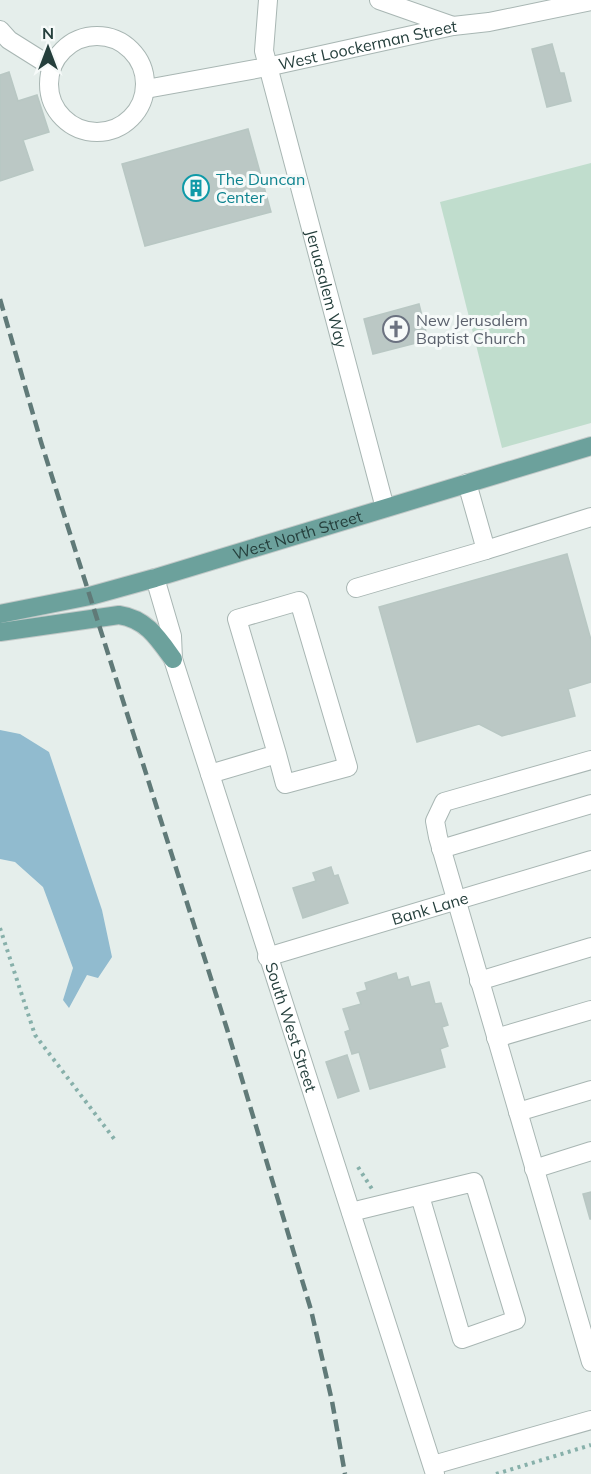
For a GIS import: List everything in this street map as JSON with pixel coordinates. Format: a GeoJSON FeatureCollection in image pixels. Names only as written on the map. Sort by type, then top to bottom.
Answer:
{"type":"FeatureCollection","features":[{"type":"Feature","properties":{"kind":"main road","name":"West North Street"},"geometry":{"type":"LineString","coordinates":[[0,614],[90,596],[155,578],[591,446]]}},
{"type":"Feature","properties":{"kind":"main road"},"geometry":{"type":"LineString","coordinates":[[0,632],[110,616],[126,616],[150,628],[173,659]]}},
{"type":"Feature","properties":{"kind":"street","name":"Jeruasalem Way"},"geometry":{"type":"LineString","coordinates":[[268,0],[264,51],[267,68],[385,508]]}},
{"type":"Feature","properties":{"kind":"street"},"geometry":{"type":"LineString","coordinates":[[379,0],[453,26]]}},
{"type":"Feature","properties":{"kind":"street","name":"West Loockerman Street"},"geometry":{"type":"LineString","coordinates":[[146,89],[267,68],[453,26],[489,22],[591,1]]}},
{"type":"Feature","properties":{"kind":"street"},"geometry":{"type":"LineString","coordinates":[[0,30],[9,40],[52,67]]}},
{"type":"Feature","properties":{"kind":"street"},"geometry":{"type":"LineString","coordinates":[[101,36],[119,41],[135,53],[143,68],[146,89],[141,105],[133,118],[118,128],[95,133],[73,127],[59,115],[49,93],[52,67],[61,52],[81,38],[101,36]]}},
{"type":"Feature","properties":{"kind":"street"},"geometry":{"type":"LineString","coordinates":[[467,483],[486,550]]}},
{"type":"Feature","properties":{"kind":"street"},"geometry":{"type":"LineString","coordinates":[[356,588],[591,518]]}},
{"type":"Feature","properties":{"kind":"street","name":"South West Street"},"geometry":{"type":"LineString","coordinates":[[155,578],[172,636],[173,659],[267,957],[434,1470]]}},
{"type":"Feature","properties":{"kind":"street"},"geometry":{"type":"LineString","coordinates":[[299,601],[348,767],[285,784],[277,754],[237,619],[299,601]]}},
{"type":"Feature","properties":{"kind":"street"},"geometry":{"type":"LineString","coordinates":[[210,774],[277,754]]}},
{"type":"Feature","properties":{"kind":"street"},"geometry":{"type":"LineString","coordinates":[[591,760],[444,802],[435,821],[441,849],[591,1362]]}},
{"type":"Feature","properties":{"kind":"street"},"geometry":{"type":"LineString","coordinates":[[441,849],[591,804]]}},
{"type":"Feature","properties":{"kind":"street","name":"Bank Lane"},"geometry":{"type":"LineString","coordinates":[[267,957],[591,860]]}},
{"type":"Feature","properties":{"kind":"street"},"geometry":{"type":"LineString","coordinates":[[480,981],[591,947]]}},
{"type":"Feature","properties":{"kind":"street"},"geometry":{"type":"LineString","coordinates":[[496,1038],[591,1010]]}},
{"type":"Feature","properties":{"kind":"street"},"geometry":{"type":"LineString","coordinates":[[518,1112],[591,1090]]}},
{"type":"Feature","properties":{"kind":"street"},"geometry":{"type":"LineString","coordinates":[[534,1169],[591,1151]]}},
{"type":"Feature","properties":{"kind":"street"},"geometry":{"type":"LineString","coordinates":[[351,1212],[474,1182],[516,1320],[462,1339],[420,1196]]}},
{"type":"Feature","properties":{"kind":"street"},"geometry":{"type":"LineString","coordinates":[[434,1470],[591,1420]]}},
{"type":"Feature","properties":{"kind":"path"},"geometry":{"type":"LineString","coordinates":[[0,928],[36,1035],[115,1140]]}},
{"type":"Feature","properties":{"kind":"path"},"geometry":{"type":"LineString","coordinates":[[496,1474],[591,1445]]}},
{"type":"Feature","properties":{"kind":"green space"},"geometry":{"type":"Polygon","coordinates":[[[591,163],[591,423],[502,448],[440,202],[591,163]]]}},
{"type":"Feature","properties":{"kind":"water"},"geometry":{"type":"Polygon","coordinates":[[[0,730],[20,734],[49,752],[102,910],[112,957],[98,978],[87,975],[69,1008],[63,1000],[73,968],[43,887],[15,862],[0,859],[0,730]]]}},
{"type":"Feature","properties":{"kind":"building"},"geometry":{"type":"Polygon","coordinates":[[[552,44],[560,73],[564,73],[571,101],[547,107],[532,49],[552,44]]]}},
{"type":"Feature","properties":{"kind":"building"},"geometry":{"type":"Polygon","coordinates":[[[9,72],[18,101],[37,95],[49,132],[23,140],[33,170],[0,181],[0,75],[9,72]]]}},
{"type":"Feature","properties":{"kind":"building","name":"The Duncan Center"},"geometry":{"type":"Polygon","coordinates":[[[248,129],[271,212],[145,246],[122,164],[248,129]]]}},
{"type":"Feature","properties":{"kind":"building","name":"New Jerusalem Baptist Church"},"geometry":{"type":"Polygon","coordinates":[[[419,304],[428,340],[373,354],[364,319],[419,304]]]}},
{"type":"Feature","properties":{"kind":"building"},"geometry":{"type":"Polygon","coordinates":[[[567,554],[591,640],[591,682],[568,689],[575,716],[502,736],[479,724],[417,742],[379,607],[567,554]]]}},
{"type":"Feature","properties":{"kind":"building"},"geometry":{"type":"Polygon","coordinates":[[[331,867],[334,876],[338,875],[348,903],[303,918],[293,888],[316,881],[313,873],[331,867]]]}},
{"type":"Feature","properties":{"kind":"building"},"geometry":{"type":"Polygon","coordinates":[[[396,973],[398,980],[408,977],[411,987],[429,982],[435,1004],[441,1003],[448,1025],[442,1027],[448,1046],[440,1049],[445,1067],[370,1089],[359,1052],[352,1054],[345,1032],[350,1030],[343,1009],[361,1004],[357,993],[367,990],[365,983],[396,973]]]}},
{"type":"Feature","properties":{"kind":"building"},"geometry":{"type":"Polygon","coordinates":[[[347,1055],[359,1091],[338,1098],[326,1062],[347,1055]]]}},
{"type":"Feature","properties":{"kind":"building"},"geometry":{"type":"Polygon","coordinates":[[[591,1192],[591,1219],[590,1219],[583,1194],[591,1192]]]}},
{"type":"Feature","properties":{"kind":"railway"},"geometry":{"type":"LineString","coordinates":[[0,299],[41,442],[227,1029],[311,1310],[332,1401],[345,1474]]}},
{"type":"Feature","properties":{"kind":"place","name":"The Duncan Center"},"geometry":{"type":"Point","coordinates":[196,188]}},
{"type":"Feature","properties":{"kind":"place","name":"New Jerusalem Baptist Church"},"geometry":{"type":"Point","coordinates":[396,329]}}]}
